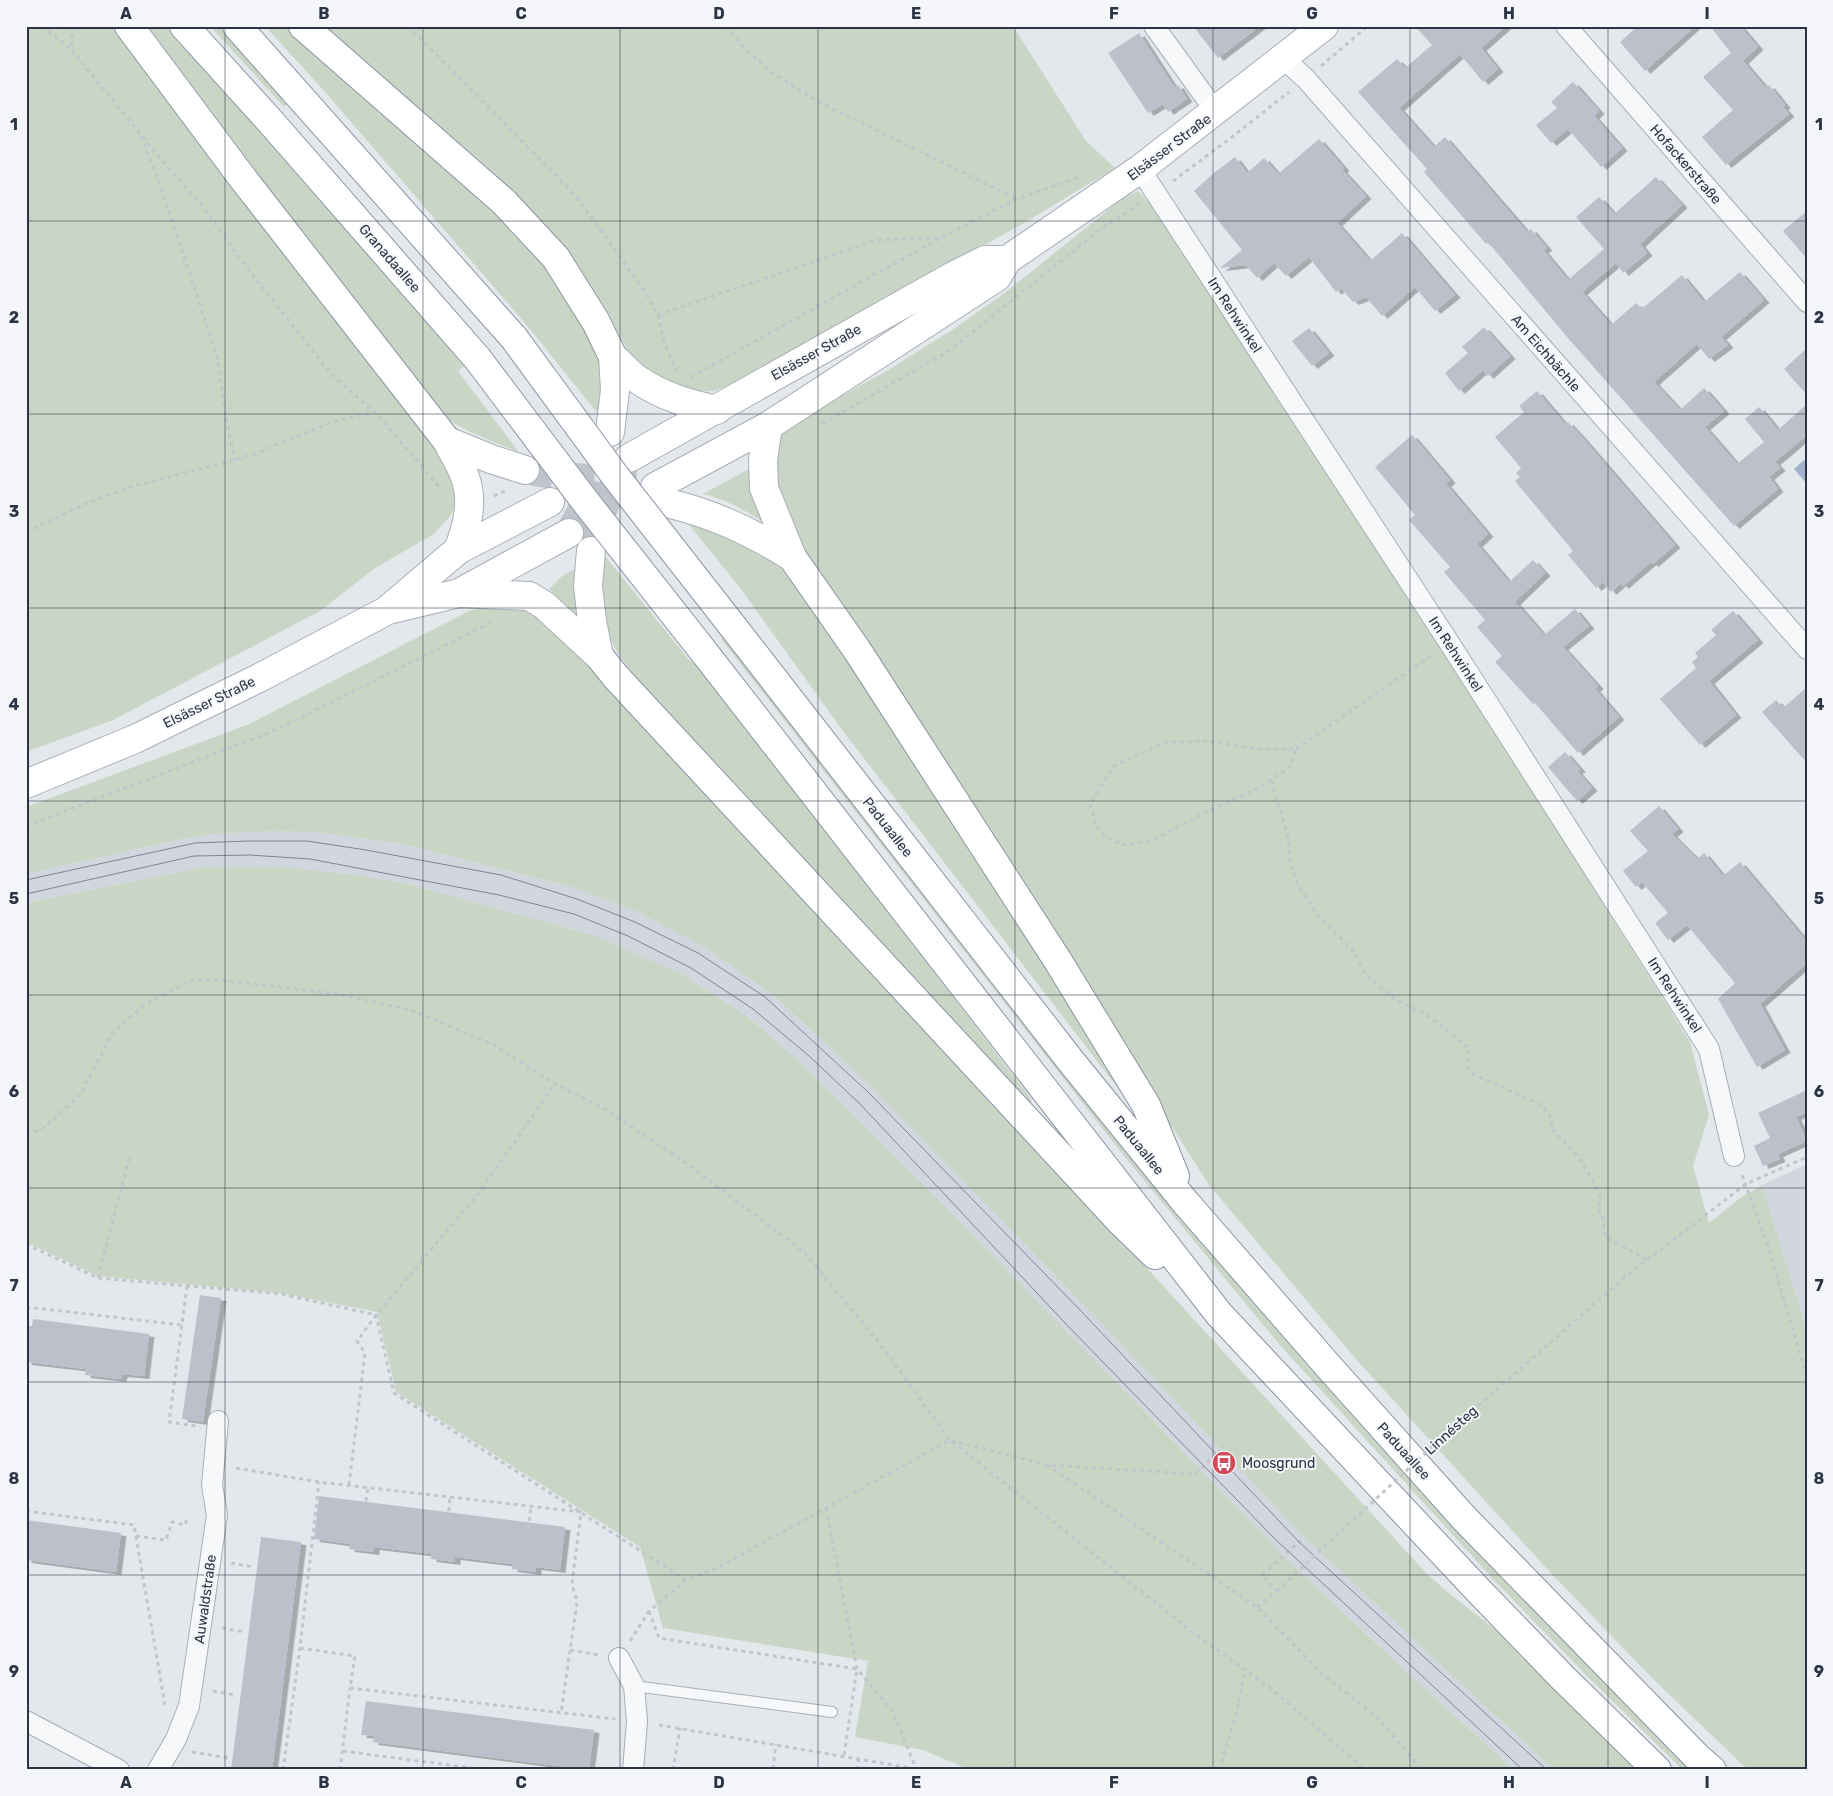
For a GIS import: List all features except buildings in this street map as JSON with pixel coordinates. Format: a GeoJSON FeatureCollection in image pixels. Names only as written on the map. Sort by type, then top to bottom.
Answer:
{"type":"FeatureCollection","features":[{"type":"Feature","properties":{"kind":"main road"},"geometry":{"type":"LineString","coordinates":[[129,26],[241,176],[448,441],[465,478],[470,510],[467,529],[458,550]]}},
{"type":"Feature","properties":{"kind":"main road","name":"Granadaallee"},"geometry":{"type":"LineString","coordinates":[[184,26],[270,120],[477,358],[585,501],[1219,1314]]}},
{"type":"Feature","properties":{"kind":"main road"},"geometry":{"type":"LineString","coordinates":[[237,26],[514,338],[622,468]]}},
{"type":"Feature","properties":{"kind":"main road"},"geometry":{"type":"LineString","coordinates":[[303,26],[504,202],[556,258],[596,322],[613,357],[638,380],[666,396],[685,403],[717,410]]}},
{"type":"Feature","properties":{"kind":"main road","name":"Elsässer Straße"},"geometry":{"type":"LineString","coordinates":[[792,557],[769,543],[660,487],[768,426],[997,277],[1008,260],[1140,169],[1216,112],[1324,26]]}},
{"type":"Feature","properties":{"kind":"main road","name":"Elsässer Straße"},"geometry":{"type":"LineString","coordinates":[[622,468],[780,372],[953,276],[985,260],[1008,260]]}},
{"type":"Feature","properties":{"kind":"main road"},"geometry":{"type":"LineString","coordinates":[[610,432],[615,390],[613,357]]}},
{"type":"Feature","properties":{"kind":"main road"},"geometry":{"type":"LineString","coordinates":[[768,426],[763,460],[764,488],[792,557],[857,650],[1058,961],[1146,1105],[1186,1203]]}},
{"type":"Feature","properties":{"kind":"main road"},"geometry":{"type":"LineString","coordinates":[[448,441],[491,459],[519,478]]}},
{"type":"Feature","properties":{"kind":"main road","name":"Paduaallee"},"geometry":{"type":"LineString","coordinates":[[622,468],[734,628],[1058,1044],[1186,1203],[1464,1518],[1697,1757],[1712,1770]]}},
{"type":"Feature","properties":{"kind":"main road","name":"Elsässer Straße"},"geometry":{"type":"LineString","coordinates":[[26,784],[134,738],[259,678],[386,611],[458,550],[550,502]]}},
{"type":"Feature","properties":{"kind":"main road","name":"Elsässer Straße"},"geometry":{"type":"LineString","coordinates":[[386,611],[458,593],[569,533]]}},
{"type":"Feature","properties":{"kind":"main road"},"geometry":{"type":"LineString","coordinates":[[591,551],[588,586],[599,656]]}},
{"type":"Feature","properties":{"kind":"main road"},"geometry":{"type":"LineString","coordinates":[[458,593],[529,596],[544,605],[599,656],[622,684],[1121,1222],[1219,1314],[1477,1589],[1562,1677],[1657,1770]]}},
{"type":"Feature","properties":{"kind":"street"},"geometry":{"type":"LineString","coordinates":[[1154,26],[1216,112]]}},
{"type":"Feature","properties":{"kind":"street","name":"Hofackerstraße"},"geometry":{"type":"LineString","coordinates":[[1566,26],[1807,302]]}},
{"type":"Feature","properties":{"kind":"street","name":"Am Eichbächle"},"geometry":{"type":"LineString","coordinates":[[1284,59],[1306,79],[1807,649]]}},
{"type":"Feature","properties":{"kind":"street","name":"Im Rehwinkel"},"geometry":{"type":"LineString","coordinates":[[1140,169],[1450,644],[1709,1048],[1734,1156]]}},
{"type":"Feature","properties":{"kind":"street","name":"Auwaldstraße"},"geometry":{"type":"LineString","coordinates":[[158,1770],[184,1745],[217,1515],[212,1485],[218,1425]]}},
{"type":"Feature","properties":{"kind":"street"},"geometry":{"type":"LineString","coordinates":[[619,1658],[634,1686],[637,1721],[633,1770]]}},
{"type":"Feature","properties":{"kind":"street"},"geometry":{"type":"LineString","coordinates":[[26,1721],[119,1770]]}},
{"type":"Feature","properties":{"kind":"lane"},"geometry":{"type":"LineString","coordinates":[[634,1686],[832,1712]]}},
{"type":"Feature","properties":{"kind":"path"},"geometry":{"type":"LineString","coordinates":[[42,26],[72,49],[203,208],[245,266],[331,374],[375,412],[451,500],[470,510],[519,478]]}},
{"type":"Feature","properties":{"kind":"path"},"geometry":{"type":"LineString","coordinates":[[72,49],[73,26]]}},
{"type":"Feature","properties":{"kind":"path"},"geometry":{"type":"LineString","coordinates":[[408,26],[576,196],[646,293],[658,314],[663,340],[677,374]]}},
{"type":"Feature","properties":{"kind":"path"},"geometry":{"type":"LineString","coordinates":[[726,26],[745,49],[774,74],[819,102],[1017,199]]}},
{"type":"Feature","properties":{"kind":"path"},"geometry":{"type":"LineString","coordinates":[[818,426],[950,350],[1097,232],[1156,193],[1232,137],[1306,79],[1368,26]]}},
{"type":"Feature","properties":{"kind":"path"},"geometry":{"type":"LineString","coordinates":[[139,131],[159,182],[217,356],[226,419],[235,460]]}},
{"type":"Feature","properties":{"kind":"path"},"geometry":{"type":"LineString","coordinates":[[689,378],[940,238],[1017,199],[1062,182]]}},
{"type":"Feature","properties":{"kind":"path"},"geometry":{"type":"LineString","coordinates":[[658,314],[876,240],[940,238]]}},
{"type":"Feature","properties":{"kind":"path"},"geometry":{"type":"LineString","coordinates":[[26,532],[86,504],[134,486],[235,460],[337,420],[375,412]]}},
{"type":"Feature","properties":{"kind":"path"},"geometry":{"type":"LineString","coordinates":[[26,826],[276,730],[488,626],[529,596]]}},
{"type":"Feature","properties":{"kind":"path"},"geometry":{"type":"LineString","coordinates":[[1296,749],[1290,768],[1257,789],[1214,808],[1151,841],[1125,845],[1106,838],[1097,826],[1090,804],[1114,766],[1165,742],[1210,741],[1257,749],[1296,749],[1450,644]]}},
{"type":"Feature","properties":{"kind":"path"},"geometry":{"type":"LineString","coordinates":[[1271,780],[1288,837],[1290,861],[1297,883],[1319,917],[1352,949],[1366,975],[1395,999],[1427,1015],[1468,1047],[1467,1067],[1473,1074],[1541,1105],[1549,1113],[1553,1130],[1581,1160],[1600,1194],[1599,1211],[1604,1220],[1603,1230],[1609,1239],[1648,1260]]}},
{"type":"Feature","properties":{"kind":"path"},"geometry":{"type":"LineString","coordinates":[[26,1133],[41,1130],[80,1094],[112,1034],[142,1006],[190,981],[211,979],[339,994],[414,1011],[494,1045],[555,1084],[605,1109],[683,1161],[804,1252],[880,1344],[950,1440],[1084,1548],[1269,1687],[1366,1770]]}},
{"type":"Feature","properties":{"kind":"path"},"geometry":{"type":"LineString","coordinates":[[349,1485],[366,1352],[357,1342],[376,1315],[478,1194],[555,1084]]}},
{"type":"Feature","properties":{"kind":"path"},"geometry":{"type":"LineString","coordinates":[[1734,1156],[1768,1246],[1807,1377]]}},
{"type":"Feature","properties":{"kind":"path","name":"Linnésteg"},"geometry":{"type":"LineString","coordinates":[[1257,1608],[1436,1443],[1625,1277],[1746,1184],[1807,1157]]}},
{"type":"Feature","properties":{"kind":"path"},"geometry":{"type":"LineString","coordinates":[[98,1278],[128,1158]]}},
{"type":"Feature","properties":{"kind":"path"},"geometry":{"type":"LineString","coordinates":[[26,1244],[98,1278],[281,1294],[376,1315]]}},
{"type":"Feature","properties":{"kind":"path"},"geometry":{"type":"LineString","coordinates":[[187,1286],[169,1422],[218,1425]]}},
{"type":"Feature","properties":{"kind":"path"},"geometry":{"type":"LineString","coordinates":[[26,1307],[182,1325]]}},
{"type":"Feature","properties":{"kind":"path"},"geometry":{"type":"LineString","coordinates":[[376,1315],[394,1394],[686,1580]]}},
{"type":"Feature","properties":{"kind":"path"},"geometry":{"type":"LineString","coordinates":[[570,1650],[619,1658],[649,1611],[686,1580],[716,1568],[950,1440],[1047,1465],[1195,1474],[1202,1470],[1219,1451],[1221,1453]]}},
{"type":"Feature","properties":{"kind":"path"},"geometry":{"type":"LineString","coordinates":[[1047,1465],[1257,1608],[1320,1672],[1379,1718],[1422,1770]]}},
{"type":"Feature","properties":{"kind":"path"},"geometry":{"type":"LineString","coordinates":[[274,1476],[581,1512]]}},
{"type":"Feature","properties":{"kind":"path"},"geometry":{"type":"LineString","coordinates":[[283,1770],[300,1648],[319,1482]]}},
{"type":"Feature","properties":{"kind":"path"},"geometry":{"type":"LineString","coordinates":[[365,1508],[368,1487]]}},
{"type":"Feature","properties":{"kind":"path"},"geometry":{"type":"LineString","coordinates":[[448,1519],[450,1496]]}},
{"type":"Feature","properties":{"kind":"path"},"geometry":{"type":"LineString","coordinates":[[528,1529],[531,1506]]}},
{"type":"Feature","properties":{"kind":"path"},"geometry":{"type":"LineString","coordinates":[[826,1508],[857,1669],[844,1756]]}},
{"type":"Feature","properties":{"kind":"path"},"geometry":{"type":"LineString","coordinates":[[26,1511],[134,1525],[165,1705],[184,1745],[228,1758]]}},
{"type":"Feature","properties":{"kind":"path"},"geometry":{"type":"LineString","coordinates":[[561,1713],[577,1602],[572,1584],[581,1512]]}},
{"type":"Feature","properties":{"kind":"path"},"geometry":{"type":"LineString","coordinates":[[136,1536],[166,1540],[172,1522],[185,1525],[187,1518]]}},
{"type":"Feature","properties":{"kind":"path"},"geometry":{"type":"LineString","coordinates":[[1276,1591],[1262,1575],[1301,1540]]}},
{"type":"Feature","properties":{"kind":"path"},"geometry":{"type":"LineString","coordinates":[[231,1563],[253,1567]]}},
{"type":"Feature","properties":{"kind":"path"},"geometry":{"type":"LineString","coordinates":[[649,1611],[659,1638],[857,1669],[892,1710],[916,1769]]}},
{"type":"Feature","properties":{"kind":"path"},"geometry":{"type":"LineString","coordinates":[[222,1628],[244,1632]]}},
{"type":"Feature","properties":{"kind":"path"},"geometry":{"type":"LineString","coordinates":[[300,1648],[355,1656],[340,1770]]}},
{"type":"Feature","properties":{"kind":"path"},"geometry":{"type":"LineString","coordinates":[[1219,1770],[1237,1711],[1245,1670]]}},
{"type":"Feature","properties":{"kind":"path"},"geometry":{"type":"LineString","coordinates":[[350,1688],[637,1721],[922,1770]]}},
{"type":"Feature","properties":{"kind":"path"},"geometry":{"type":"LineString","coordinates":[[213,1691],[236,1695]]}},
{"type":"Feature","properties":{"kind":"path"},"geometry":{"type":"LineString","coordinates":[[673,1770],[680,1728]]}},
{"type":"Feature","properties":{"kind":"path"},"geometry":{"type":"LineString","coordinates":[[773,1769],[776,1744]]}},
{"type":"Feature","properties":{"kind":"path"},"geometry":{"type":"LineString","coordinates":[[343,1751],[487,1770]]}},
{"type":"Feature","properties":{"kind":"path"},"geometry":{"type":"LineString","coordinates":[[857,1770],[859,1758]]}},
{"type":"Feature","properties":{"kind":"shaded area"},"geometry":{"type":"Polygon","coordinates":[[[277,831],[323,833],[402,844],[572,887],[638,912],[703,946],[773,995],[870,1085],[1083,1304],[1305,1538],[1554,1770],[1514,1770],[1388,1655],[1286,1558],[945,1206],[801,1063],[748,1017],[680,973],[593,935],[408,884],[357,875],[284,867],[205,867],[26,903],[26,874],[181,839],[213,834],[277,831]]]}},
{"type":"Feature","properties":{"kind":"shaded area"},"geometry":{"type":"Polygon","coordinates":[[[1807,1164],[1807,1331],[1762,1185],[1807,1164]]]}},
{"type":"Feature","properties":{"kind":"green space"},"geometry":{"type":"Polygon","coordinates":[[[26,26],[120,26],[436,447],[459,486],[459,497],[451,515],[434,534],[375,568],[320,611],[113,720],[26,752],[26,26]]]}},
{"type":"Feature","properties":{"kind":"green space"},"geometry":{"type":"Polygon","coordinates":[[[148,26],[166,26],[285,156],[465,365],[458,371],[518,451],[462,428],[445,418],[334,275],[148,26]]]}},
{"type":"Feature","properties":{"kind":"green space"},"geometry":{"type":"Polygon","coordinates":[[[210,26],[222,26],[290,102],[284,107],[210,26]]]}},
{"type":"Feature","properties":{"kind":"green space"},"geometry":{"type":"Polygon","coordinates":[[[265,26],[290,26],[530,243],[582,317],[600,364],[603,395],[598,414],[530,329],[326,93],[265,26]]]}},
{"type":"Feature","properties":{"kind":"green space"},"geometry":{"type":"Polygon","coordinates":[[[324,26],[1013,26],[1086,141],[1115,168],[1024,223],[748,377],[713,391],[695,391],[667,382],[638,365],[627,350],[610,316],[577,263],[498,176],[324,26]]]}},
{"type":"Feature","properties":{"kind":"green space"},"geometry":{"type":"Polygon","coordinates":[[[1138,191],[1152,205],[1442,648],[1690,1042],[1709,1115],[1693,1166],[1709,1223],[1739,1199],[1762,1185],[1807,1331],[1807,1770],[1748,1770],[1652,1678],[1549,1571],[1355,1358],[1209,1185],[801,545],[771,485],[776,444],[782,431],[797,420],[885,372],[955,328],[1006,292],[1123,198],[1138,191]]]}},
{"type":"Feature","properties":{"kind":"green space"},"geometry":{"type":"Polygon","coordinates":[[[749,469],[753,494],[763,522],[734,505],[703,494],[749,469]]]}},
{"type":"Feature","properties":{"kind":"green space"},"geometry":{"type":"Polygon","coordinates":[[[682,516],[731,533],[773,561],[797,584],[850,661],[1119,1084],[1117,1087],[840,727],[741,589],[682,516]]]}},
{"type":"Feature","properties":{"kind":"green space"},"geometry":{"type":"Polygon","coordinates":[[[604,555],[690,661],[694,660],[1032,1100],[1028,1107],[645,690],[617,652],[608,634],[598,598],[604,555]]]}},
{"type":"Feature","properties":{"kind":"green space"},"geometry":{"type":"Polygon","coordinates":[[[578,567],[579,617],[549,589],[561,577],[578,567]]]}},
{"type":"Feature","properties":{"kind":"green space"},"geometry":{"type":"Polygon","coordinates":[[[501,603],[539,613],[1046,1158],[1427,1574],[1506,1638],[1637,1770],[1554,1770],[1305,1538],[1083,1304],[870,1085],[773,995],[703,946],[638,912],[572,887],[402,844],[323,833],[277,831],[213,834],[181,839],[26,874],[26,807],[247,725],[467,612],[479,607],[501,603]]]}},
{"type":"Feature","properties":{"kind":"green space"},"geometry":{"type":"Polygon","coordinates":[[[730,632],[973,950],[1695,1770],[1683,1770],[1588,1677],[1493,1579],[1279,1344],[1120,1151],[721,639],[730,632]]]}},
{"type":"Feature","properties":{"kind":"green space"},"geometry":{"type":"Polygon","coordinates":[[[205,867],[284,867],[357,875],[408,884],[593,935],[680,973],[748,1017],[801,1063],[945,1206],[1286,1558],[1388,1655],[1514,1770],[970,1770],[923,1750],[855,1737],[868,1661],[663,1628],[640,1547],[396,1392],[377,1312],[280,1293],[98,1276],[26,1242],[26,903],[205,867]]]}},
{"type":"Feature","properties":{"kind":"water"},"geometry":{"type":"Polygon","coordinates":[[[1804,460],[1807,463],[1807,484],[1794,469],[1804,460]]]}},
{"type":"Feature","properties":{"kind":"tunnel"},"geometry":{"type":"LineString","coordinates":[[591,551],[604,507],[624,466]]}},
{"type":"Feature","properties":{"kind":"tunnel"},"geometry":{"type":"LineString","coordinates":[[525,470],[571,477],[650,480]]}},
{"type":"Feature","properties":{"kind":"tunnel"},"geometry":{"type":"LineString","coordinates":[[569,533],[579,515],[593,480]]}},
{"type":"Feature","properties":{"kind":"tram line"},"geometry":{"type":"LineString","coordinates":[[26,880],[195,843],[307,841],[501,875],[577,899],[635,922],[698,953],[765,997],[869,1093],[1080,1310],[1299,1542],[1547,1770]]}},
{"type":"Feature","properties":{"kind":"tram line"},"geometry":{"type":"LineString","coordinates":[[26,894],[194,856],[249,855],[310,859],[499,895],[574,914],[628,936],[691,968],[753,1009],[808,1055],[860,1104],[1066,1324],[1274,1538],[1523,1770]]}},
{"type":"Feature","properties":{"kind":"place","name":"Moosgrund"},"geometry":{"type":"Point","coordinates":[1224,1463]}}]}
